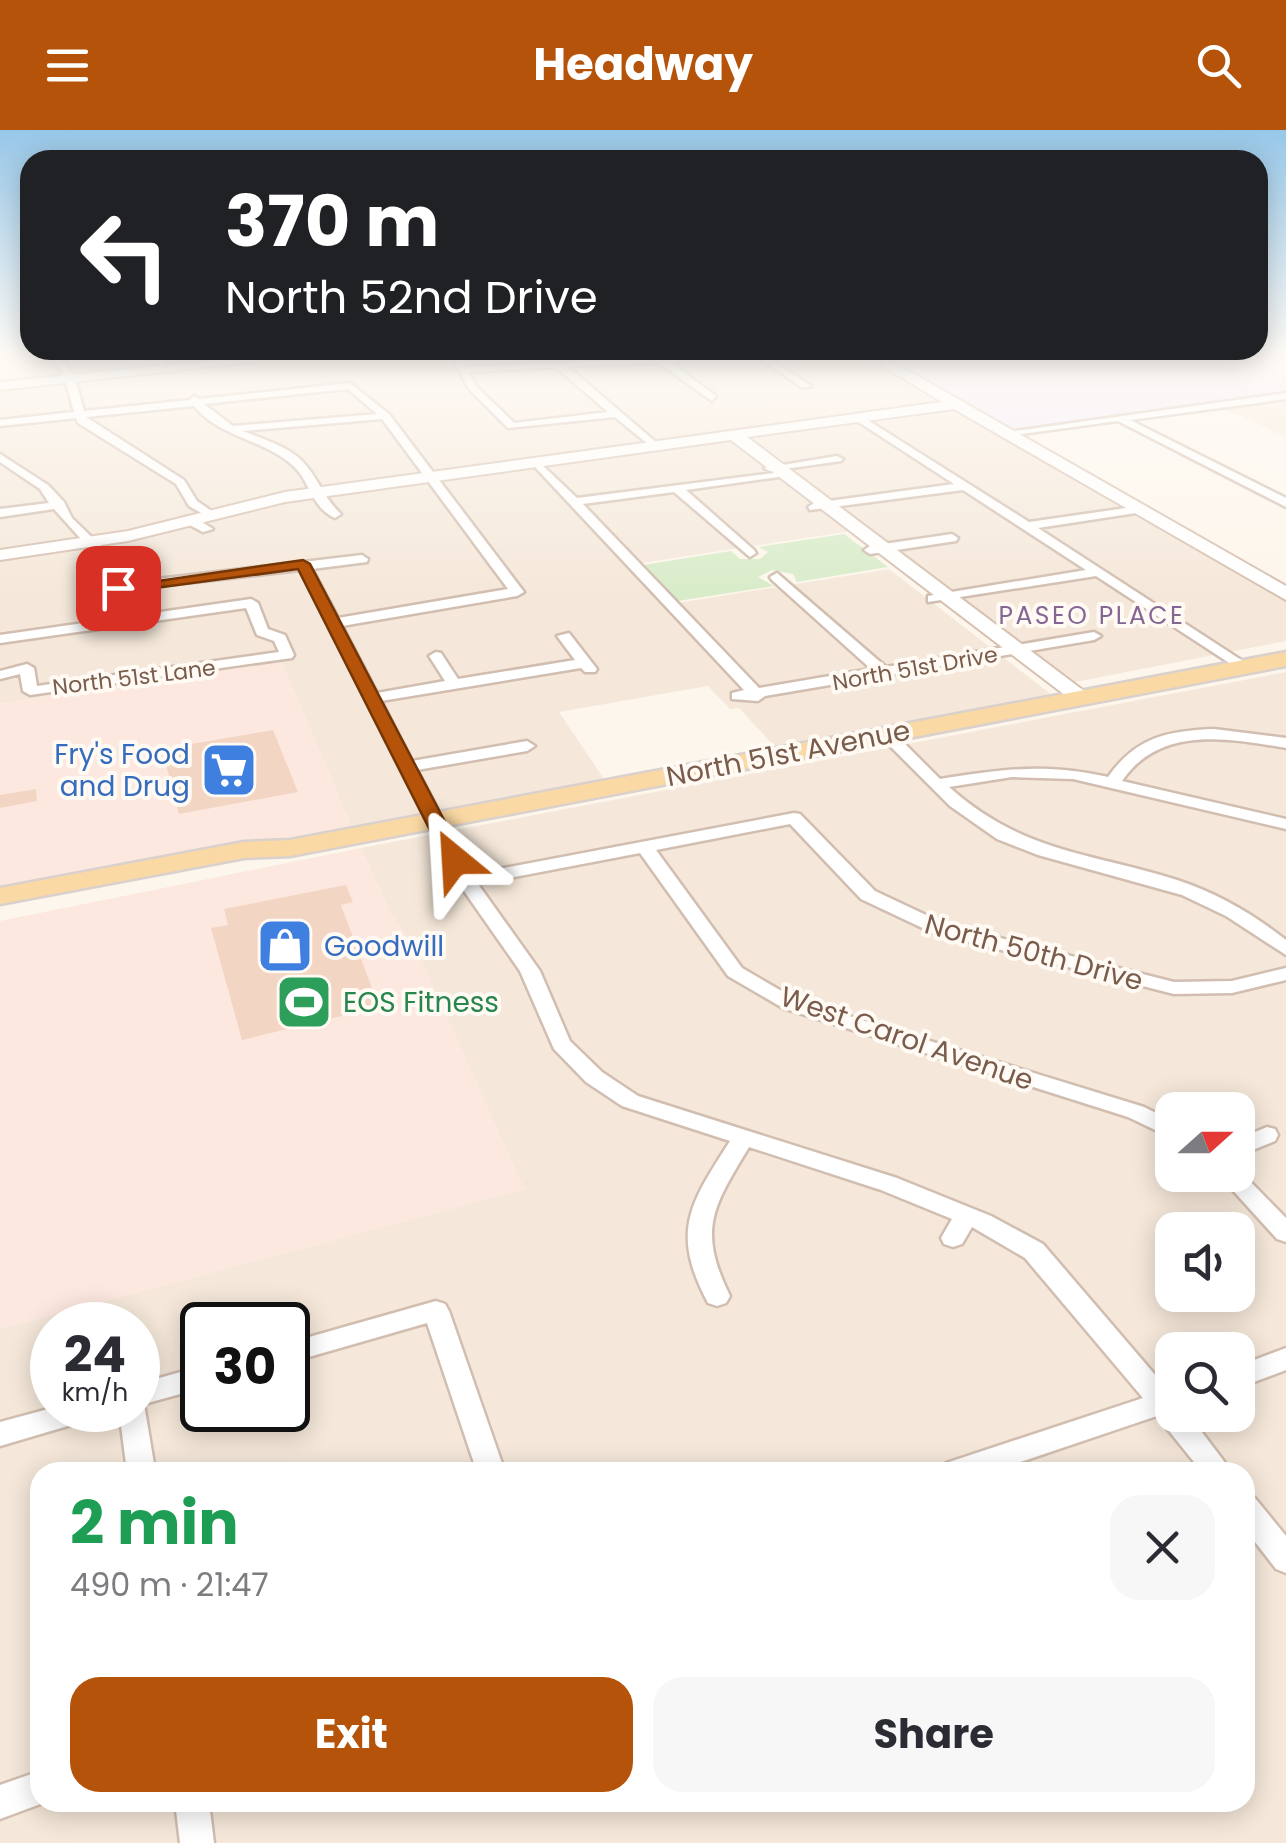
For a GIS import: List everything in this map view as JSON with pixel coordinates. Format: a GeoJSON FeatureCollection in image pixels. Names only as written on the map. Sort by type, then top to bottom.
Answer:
{"type":"FeatureCollection","features":[{"type":"Feature","properties":{"kind":"main road","name":"North 51st Avenue"},"geometry":{"type":"LineString","coordinates":[[0,896],[244,850],[290,848],[1286,659]]}},
{"type":"Feature","properties":{"kind":"main road","name":"North 51st Avenue"},"geometry":{"type":"LineString","coordinates":[[0,912],[246,864],[290,848]]}},
{"type":"Feature","properties":{"kind":"street"},"geometry":{"type":"LineString","coordinates":[[98,434],[180,482],[209,522]]}},
{"type":"Feature","properties":{"kind":"street"},"geometry":{"type":"LineString","coordinates":[[245,434],[298,463],[323,508],[334,514]]}},
{"type":"Feature","properties":{"kind":"street"},"geometry":{"type":"LineString","coordinates":[[334,623],[517,592],[399,434]]}},
{"type":"Feature","properties":{"kind":"street"},"geometry":{"type":"LineString","coordinates":[[640,434],[654,446]]}},
{"type":"Feature","properties":{"kind":"street"},"geometry":{"type":"LineString","coordinates":[[0,556],[92,543],[190,520],[209,522],[315,493],[539,465],[721,434]]}},
{"type":"Feature","properties":{"kind":"street"},"geometry":{"type":"LineString","coordinates":[[727,434],[1073,700]]}},
{"type":"Feature","properties":{"kind":"street"},"geometry":{"type":"LineString","coordinates":[[884,434],[1245,667]]}},
{"type":"Feature","properties":{"kind":"street"},"geometry":{"type":"LineString","coordinates":[[1008,434],[1286,594]]}},
{"type":"Feature","properties":{"kind":"street"},"geometry":{"type":"LineString","coordinates":[[1150,434],[1286,503]]}},
{"type":"Feature","properties":{"kind":"street"},"geometry":{"type":"LineString","coordinates":[[0,457],[6,468],[44,487],[68,521],[92,543],[118,588],[362,559]]}},
{"type":"Feature","properties":{"kind":"street"},"geometry":{"type":"LineString","coordinates":[[574,502],[838,459]]}},
{"type":"Feature","properties":{"kind":"street"},"geometry":{"type":"LineString","coordinates":[[539,465],[758,696]]}},
{"type":"Feature","properties":{"kind":"street"},"geometry":{"type":"LineString","coordinates":[[821,506],[964,486]]}},
{"type":"Feature","properties":{"kind":"street"},"geometry":{"type":"LineString","coordinates":[[677,488],[750,553]]}},
{"type":"Feature","properties":{"kind":"street"},"geometry":{"type":"LineString","coordinates":[[0,512],[60,505]]}},
{"type":"Feature","properties":{"kind":"street"},"geometry":{"type":"LineString","coordinates":[[1027,526],[1136,509]]}},
{"type":"Feature","properties":{"kind":"street"},"geometry":{"type":"LineString","coordinates":[[877,549],[952,538]]}},
{"type":"Feature","properties":{"kind":"street"},"geometry":{"type":"LineString","coordinates":[[303,564],[466,882],[530,971],[561,1044],[594,1077],[630,1100],[889,1184],[968,1216],[1034,1252],[1155,1391]]}},
{"type":"Feature","properties":{"kind":"street"},"geometry":{"type":"LineString","coordinates":[[941,598],[1098,572]]}},
{"type":"Feature","properties":{"kind":"street"},"geometry":{"type":"LineString","coordinates":[[777,577],[884,674]]}},
{"type":"Feature","properties":{"kind":"street","name":"North 51st Lane"},"geometry":{"type":"LineString","coordinates":[[0,639],[250,604],[262,632],[280,638],[287,656],[30,690],[26,668],[0,673]]}},
{"type":"Feature","properties":{"kind":"street"},"geometry":{"type":"LineString","coordinates":[[372,698],[587,666],[564,636]]}},
{"type":"Feature","properties":{"kind":"street","name":"North 51st Drive"},"geometry":{"type":"LineString","coordinates":[[737,696],[758,696],[1094,636]]}},
{"type":"Feature","properties":{"kind":"street"},"geometry":{"type":"LineString","coordinates":[[436,656],[454,684]]}},
{"type":"Feature","properties":{"kind":"street"},"geometry":{"type":"LineString","coordinates":[[1112,782],[1127,759],[1159,741],[1246,732],[1286,744]]}},
{"type":"Feature","properties":{"kind":"street"},"geometry":{"type":"LineString","coordinates":[[887,735],[998,832],[1056,856],[1200,896],[1256,926],[1286,949]]}},
{"type":"Feature","properties":{"kind":"street"},"geometry":{"type":"LineString","coordinates":[[407,767],[528,746]]}},
{"type":"Feature","properties":{"kind":"street"},"geometry":{"type":"LineString","coordinates":[[939,784],[1034,771],[1112,782],[1286,824]]}},
{"type":"Feature","properties":{"kind":"street","name":"North 50th Drive"},"geometry":{"type":"LineString","coordinates":[[466,882],[643,844],[794,818],[868,895],[938,928],[1174,988],[1232,986],[1286,974]]}},
{"type":"Feature","properties":{"kind":"street","name":"West Carol Avenue"},"geometry":{"type":"LineString","coordinates":[[643,844],[736,972],[790,1004],[1136,1112],[1155,1122]]}},
{"type":"Feature","properties":{"kind":"street"},"geometry":{"type":"LineString","coordinates":[[1255,1140],[1267,1135]]}},
{"type":"Feature","properties":{"kind":"street"},"geometry":{"type":"LineString","coordinates":[[717,1296],[698,1258],[696,1232],[701,1209],[744,1139]]}},
{"type":"Feature","properties":{"kind":"street"},"geometry":{"type":"LineString","coordinates":[[1247,1192],[1286,1233]]}},
{"type":"Feature","properties":{"kind":"street"},"geometry":{"type":"LineString","coordinates":[[953,1238],[968,1216]]}},
{"type":"Feature","properties":{"kind":"street"},"geometry":{"type":"LineString","coordinates":[[310,1347],[436,1311],[488,1462]]}},
{"type":"Feature","properties":{"kind":"street"},"geometry":{"type":"LineString","coordinates":[[1255,1371],[1286,1360]]}},
{"type":"Feature","properties":{"kind":"street"},"geometry":{"type":"LineString","coordinates":[[989,1462],[1155,1412]]}},
{"type":"Feature","properties":{"kind":"street"},"geometry":{"type":"LineString","coordinates":[[0,1434],[30,1426]]}},
{"type":"Feature","properties":{"kind":"street"},"geometry":{"type":"LineString","coordinates":[[136,1432],[140,1462]]}},
{"type":"Feature","properties":{"kind":"street"},"geometry":{"type":"LineString","coordinates":[[1188,1432],[1210,1462]]}},
{"type":"Feature","properties":{"kind":"street"},"geometry":{"type":"LineString","coordinates":[[1255,1520],[1286,1559]]}},
{"type":"Feature","properties":{"kind":"street"},"geometry":{"type":"LineString","coordinates":[[0,1802],[30,1792]]}},
{"type":"Feature","properties":{"kind":"street"},"geometry":{"type":"LineString","coordinates":[[193,1812],[197,1843]]}},
{"type":"Feature","properties":{"kind":"shaded area"},"geometry":{"type":"Polygon","coordinates":[[[0,434],[997,434],[1286,602],[1286,641],[1070,683],[865,529],[634,564],[671,604],[889,569],[1052,695],[775,747],[739,708],[730,709],[708,686],[559,712],[604,779],[351,826],[281,661],[0,704],[0,434]]]}},
{"type":"Feature","properties":{"kind":"shaded area"},"geometry":{"type":"Polygon","coordinates":[[[281,661],[351,826],[0,892],[0,704],[281,661]]]}},
{"type":"Feature","properties":{"kind":"shaded area"},"geometry":{"type":"Polygon","coordinates":[[[1286,672],[1286,1843],[0,1843],[0,1329],[30,1321],[30,1432],[160,1432],[160,1302],[101,1302],[524,1189],[416,949],[391,915],[361,848],[1286,672]]]}},
{"type":"Feature","properties":{"kind":"shaded area"},"geometry":{"type":"Polygon","coordinates":[[[361,848],[391,915],[416,948],[524,1189],[101,1302],[30,1302],[30,1321],[0,1329],[0,921],[361,848]]]}},
{"type":"Feature","properties":{"kind":"green space"},"geometry":{"type":"Polygon","coordinates":[[[844,534],[888,567],[797,582],[793,574],[772,570],[758,577],[774,586],[678,601],[643,565],[731,551],[740,559],[760,559],[768,552],[759,547],[844,534]]]}},
{"type":"Feature","properties":{"kind":"building","name":"Fry's Food and Drug"},"geometry":{"type":"Polygon","coordinates":[[[273,730],[298,792],[179,814],[162,749],[273,730]]]}},
{"type":"Feature","properties":{"kind":"building"},"geometry":{"type":"Polygon","coordinates":[[[36,789],[37,801],[0,808],[0,795],[36,789]]]}},
{"type":"Feature","properties":{"kind":"building","name":"Goodwill"},"geometry":{"type":"Polygon","coordinates":[[[346,885],[353,902],[341,905],[379,1007],[242,1040],[211,928],[228,925],[224,909],[346,885]]]}},
{"type":"Feature","properties":{"kind":"place","name":"Fry's Food and Drug"},"geometry":{"type":"Point","coordinates":[229,770]}},
{"type":"Feature","properties":{"kind":"place","name":"Goodwill"},"geometry":{"type":"Point","coordinates":[285,946]}},
{"type":"Feature","properties":{"kind":"place","name":"EOS Fitness"},"geometry":{"type":"Point","coordinates":[304,1002]}},
{"type":"Feature","properties":{"kind":"district","name":"PASEO PLACE"},"geometry":{"type":"Point","coordinates":[1092,615]}},
{"type":"Feature","properties":{"kind":"route"},"geometry":{"type":"LineString","coordinates":[[118,588],[303,564],[455,860]]}}]}
